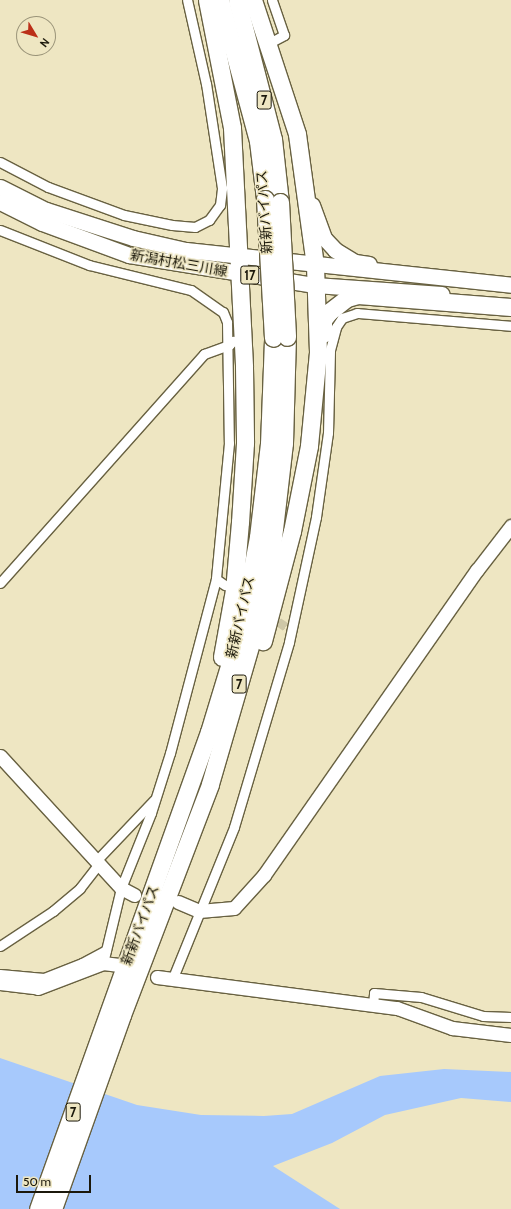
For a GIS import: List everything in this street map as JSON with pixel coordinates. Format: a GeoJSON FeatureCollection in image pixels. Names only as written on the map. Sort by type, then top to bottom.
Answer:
{"type":"FeatureCollection","features":[{"type":"Feature","properties":{"kind":"highway"},"geometry":{"type":"LineString","coordinates":[[207,0],[232,128],[228,208],[239,256],[245,443],[234,590],[209,732]]}},
{"type":"Feature","properties":{"kind":"highway","name":"新新バイパス"},"geometry":{"type":"LineString","coordinates":[[220,0],[258,141],[272,200]]}},
{"type":"Feature","properties":{"kind":"highway","name":"新新バイパス"},"geometry":{"type":"LineString","coordinates":[[38,1209],[115,1014],[210,784],[255,629],[273,538],[284,443],[280,337],[272,200],[273,139],[237,0]]}},
{"type":"Feature","properties":{"kind":"highway"},"geometry":{"type":"LineString","coordinates":[[210,784],[254,671],[273,604],[310,446],[318,352],[315,266],[298,134],[253,0]]}},
{"type":"Feature","properties":{"kind":"highway"},"geometry":{"type":"LineString","coordinates":[[316,379],[326,351],[323,320],[337,304],[358,295],[511,307]]}},
{"type":"Feature","properties":{"kind":"highway","name":"新新バイパス"},"geometry":{"type":"LineString","coordinates":[[53,1209],[115,1014],[209,732],[241,627],[258,537],[280,337]]}},
{"type":"Feature","properties":{"kind":"main road"},"geometry":{"type":"LineString","coordinates":[[300,155],[314,214],[324,238],[335,250],[355,262],[434,272],[444,279]]}},
{"type":"Feature","properties":{"kind":"main road","name":"新潟村松三川線"},"geometry":{"type":"LineString","coordinates":[[0,187],[46,210],[132,238],[186,250],[315,266],[511,285]]}},
{"type":"Feature","properties":{"kind":"main road","name":"新潟村松三川線"},"geometry":{"type":"LineString","coordinates":[[0,202],[42,223],[129,255],[315,285],[411,290],[511,301]]}},
{"type":"Feature","properties":{"kind":"street"},"geometry":{"type":"LineString","coordinates":[[0,162],[48,187],[79,199],[124,215],[172,226],[195,227],[210,220],[228,208],[222,188],[206,84],[187,0]]}},
{"type":"Feature","properties":{"kind":"street"},"geometry":{"type":"LineString","coordinates":[[271,42],[284,35],[272,0]]}},
{"type":"Feature","properties":{"kind":"street"},"geometry":{"type":"LineString","coordinates":[[206,84],[216,77]]}},
{"type":"Feature","properties":{"kind":"street"},"geometry":{"type":"LineString","coordinates":[[0,230],[89,266],[200,294],[223,312],[227,322],[229,345],[229,443],[216,579],[197,658],[156,797],[121,888],[103,963]]}},
{"type":"Feature","properties":{"kind":"street"},"geometry":{"type":"LineString","coordinates":[[172,980],[198,911],[234,827],[289,642],[316,518],[328,432],[326,351],[336,327],[342,318],[357,313],[511,326]]}},
{"type":"Feature","properties":{"kind":"street"},"geometry":{"type":"LineString","coordinates":[[0,583],[204,354],[229,345],[242,330]]}},
{"type":"Feature","properties":{"kind":"street"},"geometry":{"type":"LineString","coordinates":[[178,902],[198,911],[234,908],[264,875],[511,526]]}},
{"type":"Feature","properties":{"kind":"street"},"geometry":{"type":"LineString","coordinates":[[216,579],[225,585]]}},
{"type":"Feature","properties":{"kind":"street"},"geometry":{"type":"LineString","coordinates":[[289,629],[289,642]]}},
{"type":"Feature","properties":{"kind":"street"},"geometry":{"type":"LineString","coordinates":[[0,756],[121,888],[134,895]]}},
{"type":"Feature","properties":{"kind":"street"},"geometry":{"type":"LineString","coordinates":[[0,946],[53,911],[80,888],[98,862],[156,797]]}},
{"type":"Feature","properties":{"kind":"street"},"geometry":{"type":"LineString","coordinates":[[0,974],[44,978],[82,963],[106,950]]}},
{"type":"Feature","properties":{"kind":"street"},"geometry":{"type":"LineString","coordinates":[[0,983],[38,988],[103,963],[119,964]]}},
{"type":"Feature","properties":{"kind":"street"},"geometry":{"type":"LineString","coordinates":[[157,976],[172,980],[397,1008],[452,1028],[511,1035]]}},
{"type":"Feature","properties":{"kind":"street"},"geometry":{"type":"LineString","coordinates":[[372,1005],[374,992],[421,997],[483,1016],[511,1017]]}},
{"type":"Feature","properties":{"kind":"water"},"geometry":{"type":"Polygon","coordinates":[[[0,1058],[137,1105],[201,1115],[264,1116],[292,1114],[380,1076],[444,1069],[511,1072],[511,1102],[461,1098],[385,1115],[332,1143],[273,1166],[340,1209],[0,1209],[0,1058]]]}},
{"type":"Feature","properties":{"kind":"tunnel"},"geometry":{"type":"LineString","coordinates":[[267,614],[289,629]]}}]}
